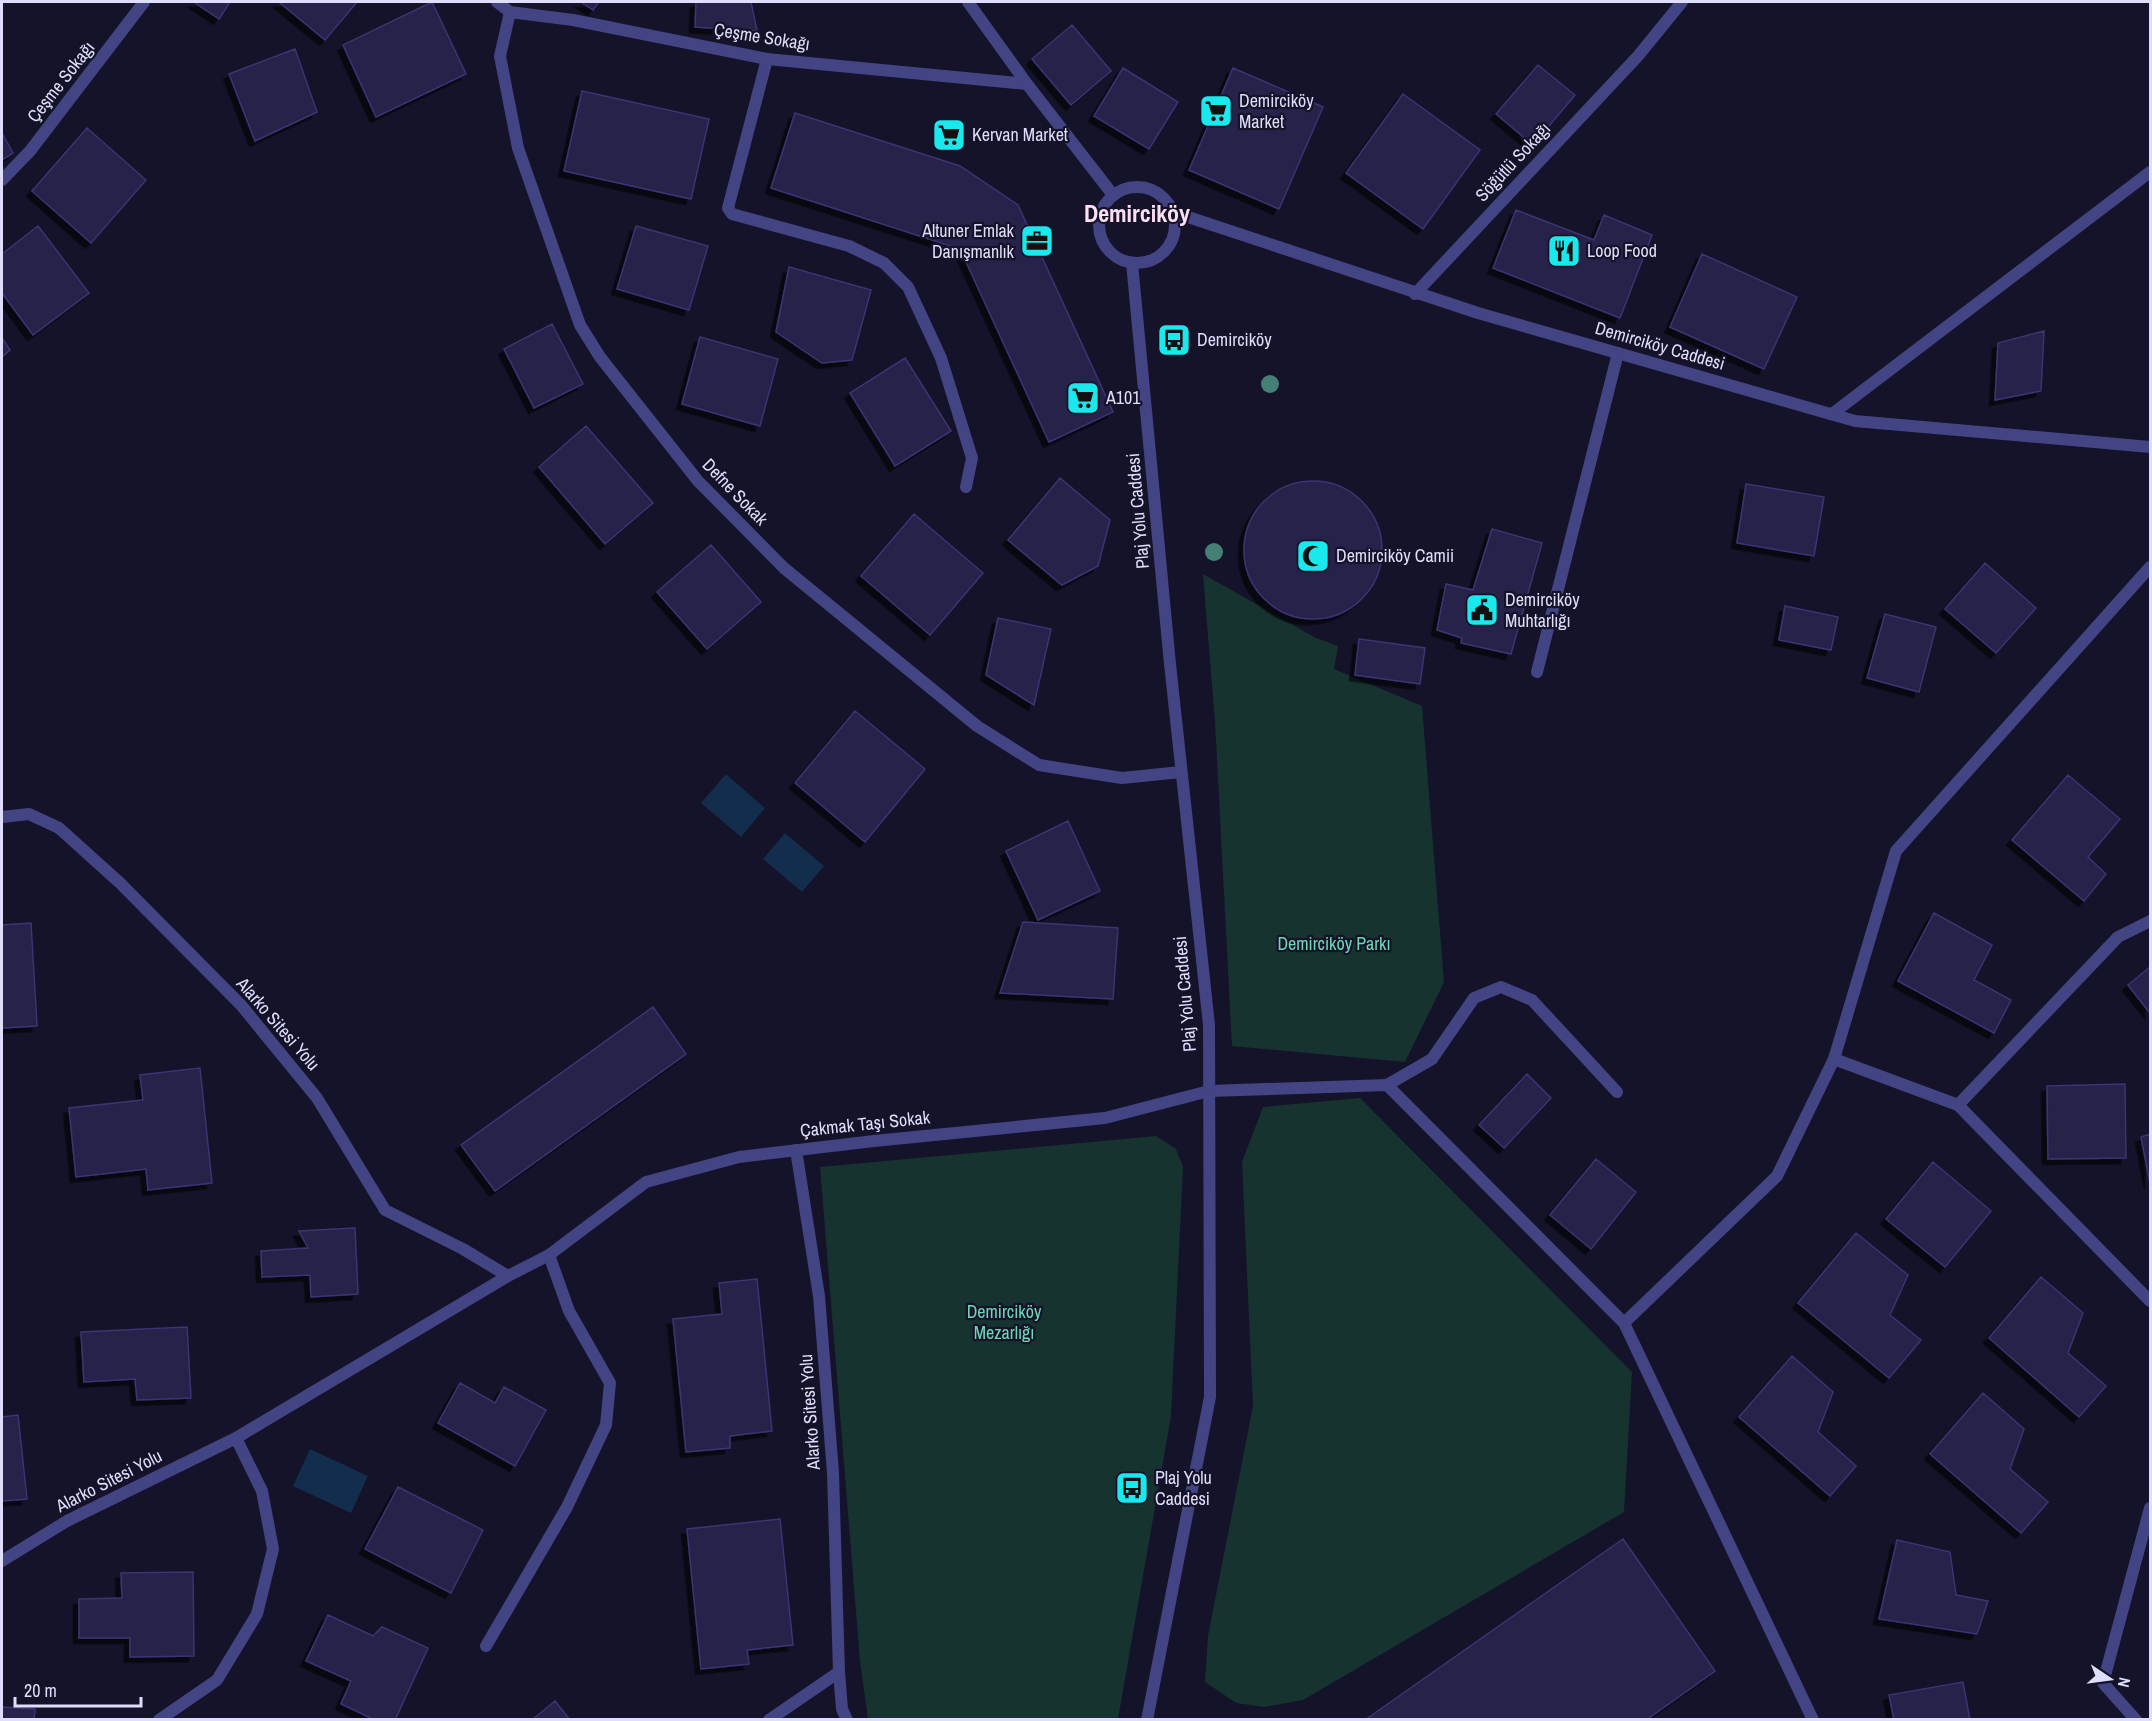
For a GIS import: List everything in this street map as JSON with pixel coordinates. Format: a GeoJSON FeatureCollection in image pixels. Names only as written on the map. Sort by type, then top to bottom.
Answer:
{"type":"FeatureCollection","features":[{"type":"Feature","properties":{"kind":"street","name":"Çeşme Sokağı"},"geometry":{"type":"LineString","coordinates":[[2,180],[30,151],[144,2]]}},
{"type":"Feature","properties":{"kind":"street"},"geometry":{"type":"LineString","coordinates":[[497,2],[510,12]]}},
{"type":"Feature","properties":{"kind":"street"},"geometry":{"type":"LineString","coordinates":[[968,2],[1027,84],[1113,195]]}},
{"type":"Feature","properties":{"kind":"street","name":"Söğütlü Sokağı"},"geometry":{"type":"LineString","coordinates":[[1415,294],[1638,56],[1682,2]]}},
{"type":"Feature","properties":{"kind":"street","name":"Çeşme Sokağı"},"geometry":{"type":"LineString","coordinates":[[510,12],[573,20],[767,59],[1027,84]]}},
{"type":"Feature","properties":{"kind":"street","name":"Defne Sokak"},"geometry":{"type":"LineString","coordinates":[[510,12],[500,56],[518,148],[580,326],[600,357],[698,481],[784,568],[802,583],[977,726],[1040,765],[1122,778],[1181,772]]}},
{"type":"Feature","properties":{"kind":"street"},"geometry":{"type":"LineString","coordinates":[[767,59],[728,208],[732,214],[849,246],[884,263],[908,287],[941,358],[972,458],[966,487]]}},
{"type":"Feature","properties":{"kind":"street"},"geometry":{"type":"LineString","coordinates":[[1832,414],[2151,172]]}},
{"type":"Feature","properties":{"kind":"street"},"geometry":{"type":"LineString","coordinates":[[1135,186],[1159,193],[1173,212],[1175,224],[1173,237],[1167,248],[1157,258],[1132,263],[1120,259],[1109,251],[1102,241],[1099,228],[1104,204],[1113,195],[1135,186]]}},
{"type":"Feature","properties":{"kind":"street","name":"Demirciköy Caddesi"},"geometry":{"type":"LineString","coordinates":[[1173,212],[1415,294],[1855,421],[2151,447]]}},
{"type":"Feature","properties":{"kind":"street","name":"Plaj Yolu Caddesi"},"geometry":{"type":"LineString","coordinates":[[1132,263],[1181,772],[1209,1025],[1210,1397],[1147,1719]]}},
{"type":"Feature","properties":{"kind":"street"},"geometry":{"type":"LineString","coordinates":[[1537,672],[1618,353]]}},
{"type":"Feature","properties":{"kind":"street"},"geometry":{"type":"LineString","coordinates":[[1624,1323],[1777,1176],[1834,1059],[1896,851],[2151,567]]}},
{"type":"Feature","properties":{"kind":"street","name":"Alarko Sitesi Yolu"},"geometry":{"type":"LineString","coordinates":[[2,816],[29,814],[59,828],[120,883],[241,1005],[317,1098],[385,1210],[463,1249],[508,1276]]}},
{"type":"Feature","properties":{"kind":"street"},"geometry":{"type":"LineString","coordinates":[[1958,1105],[2118,937],[2151,921]]}},
{"type":"Feature","properties":{"kind":"street"},"geometry":{"type":"LineString","coordinates":[[1617,1092],[1532,1000],[1501,987],[1474,998],[1432,1059],[1387,1085],[1624,1323],[1813,1719]]}},
{"type":"Feature","properties":{"kind":"street"},"geometry":{"type":"LineString","coordinates":[[1834,1059],[1958,1105],[2151,1301]]}},
{"type":"Feature","properties":{"kind":"street","name":"Çakmak Taşı Sokak"},"geometry":{"type":"LineString","coordinates":[[549,1255],[646,1182],[739,1157],[1105,1118],[1209,1091],[1387,1085]]}},
{"type":"Feature","properties":{"kind":"street","name":"Alarko Sitesi Yolu"},"geometry":{"type":"LineString","coordinates":[[796,1150],[819,1296],[833,1473],[839,1672],[842,1709],[847,1719]]}},
{"type":"Feature","properties":{"kind":"street"},"geometry":{"type":"LineString","coordinates":[[486,1646],[567,1507],[606,1425],[610,1383],[569,1311],[549,1255]]}},
{"type":"Feature","properties":{"kind":"street","name":"Alarko Sitesi Yolu"},"geometry":{"type":"LineString","coordinates":[[2,1561],[66,1521],[236,1438],[508,1276],[549,1255]]}},
{"type":"Feature","properties":{"kind":"street"},"geometry":{"type":"LineString","coordinates":[[159,1719],[217,1680],[257,1614],[273,1549],[261,1491],[236,1438]]}},
{"type":"Feature","properties":{"kind":"street"},"geometry":{"type":"LineString","coordinates":[[2136,1719],[2103,1683],[2151,1508]]}},
{"type":"Feature","properties":{"kind":"street"},"geometry":{"type":"LineString","coordinates":[[768,1719],[839,1672]]}},
{"type":"Feature","properties":{"kind":"green space","name":"Demirciköy Parkı"},"geometry":{"type":"Polygon","coordinates":[[[1203,574],[1316,638],[1338,646],[1334,669],[1422,706],[1444,982],[1405,1062],[1232,1046],[1215,722],[1203,574]]]}},
{"type":"Feature","properties":{"kind":"green space"},"geometry":{"type":"Polygon","coordinates":[[[1360,1098],[1632,1372],[1624,1512],[1303,1700],[1264,1707],[1236,1703],[1205,1682],[1208,1636],[1253,1406],[1242,1162],[1263,1107],[1360,1098]]]}},
{"type":"Feature","properties":{"kind":"green space","name":"Demirciköy Mezarlığı"},"geometry":{"type":"Polygon","coordinates":[[[1156,1136],[1176,1149],[1183,1167],[1171,1416],[1118,1719],[868,1719],[860,1661],[820,1167],[1156,1136]]]}},
{"type":"Feature","properties":{"kind":"water"},"geometry":{"type":"Polygon","coordinates":[[[726,774],[765,808],[741,837],[701,803],[726,774]]]}},
{"type":"Feature","properties":{"kind":"water"},"geometry":{"type":"Polygon","coordinates":[[[785,833],[824,866],[802,892],[763,859],[785,833]]]}},
{"type":"Feature","properties":{"kind":"water"},"geometry":{"type":"Polygon","coordinates":[[[310,1449],[368,1476],[351,1513],[293,1486],[310,1449]]]}},
{"type":"Feature","properties":{"kind":"building"},"geometry":{"type":"Polygon","coordinates":[[[194,2],[230,2],[219,19],[194,2]]]}},
{"type":"Feature","properties":{"kind":"building"},"geometry":{"type":"Polygon","coordinates":[[[279,2],[357,2],[325,40],[279,2]]]}},
{"type":"Feature","properties":{"kind":"building"},"geometry":{"type":"Polygon","coordinates":[[[432,2],[466,74],[376,117],[343,45],[432,2]]]}},
{"type":"Feature","properties":{"kind":"building"},"geometry":{"type":"Polygon","coordinates":[[[581,2],[599,2],[593,10],[581,2]]]}},
{"type":"Feature","properties":{"kind":"building"},"geometry":{"type":"Polygon","coordinates":[[[696,2],[751,2],[757,31],[695,27],[696,2]]]}},
{"type":"Feature","properties":{"kind":"building"},"geometry":{"type":"Polygon","coordinates":[[[1072,25],[1111,71],[1071,105],[1032,59],[1072,25]]]}},
{"type":"Feature","properties":{"kind":"building"},"geometry":{"type":"Polygon","coordinates":[[[295,49],[317,112],[255,141],[229,74],[295,49]]]}},
{"type":"Feature","properties":{"kind":"building"},"geometry":{"type":"Polygon","coordinates":[[[1538,65],[1575,95],[1533,145],[1496,114],[1538,65]]]}},
{"type":"Feature","properties":{"kind":"building"},"geometry":{"type":"Polygon","coordinates":[[[1123,68],[1178,102],[1149,149],[1094,116],[1123,68]]]}},
{"type":"Feature","properties":{"kind":"building"},"geometry":{"type":"Polygon","coordinates":[[[1233,68],[1323,107],[1279,209],[1189,170],[1233,68]]]}},
{"type":"Feature","properties":{"kind":"building"},"geometry":{"type":"Polygon","coordinates":[[[582,91],[709,119],[691,199],[564,171],[582,91]]]}},
{"type":"Feature","properties":{"kind":"building"},"geometry":{"type":"Polygon","coordinates":[[[1403,94],[1480,150],[1423,229],[1346,173],[1403,94]]]}},
{"type":"Feature","properties":{"kind":"building"},"geometry":{"type":"Polygon","coordinates":[[[795,113],[960,166],[1018,205],[1113,412],[1049,442],[960,249],[771,188],[795,113]]]}},
{"type":"Feature","properties":{"kind":"building"},"geometry":{"type":"Polygon","coordinates":[[[87,128],[146,180],[91,243],[32,191],[87,128]]]}},
{"type":"Feature","properties":{"kind":"building"},"geometry":{"type":"Polygon","coordinates":[[[2,133],[13,153],[2,160],[2,133]]]}},
{"type":"Feature","properties":{"kind":"building"},"geometry":{"type":"Polygon","coordinates":[[[1516,210],[1594,240],[1604,215],[1652,235],[1620,318],[1493,268],[1516,210]]]}},
{"type":"Feature","properties":{"kind":"building"},"geometry":{"type":"Polygon","coordinates":[[[38,226],[89,293],[33,335],[2,293],[2,254],[38,226]]]}},
{"type":"Feature","properties":{"kind":"building"},"geometry":{"type":"Polygon","coordinates":[[[636,226],[708,246],[689,310],[617,289],[636,226]]]}},
{"type":"Feature","properties":{"kind":"building"},"geometry":{"type":"Polygon","coordinates":[[[1702,254],[1797,297],[1764,369],[1670,327],[1702,254]]]}},
{"type":"Feature","properties":{"kind":"building"},"geometry":{"type":"Polygon","coordinates":[[[789,267],[871,290],[852,360],[822,363],[776,332],[789,267]]]}},
{"type":"Feature","properties":{"kind":"building"},"geometry":{"type":"Polygon","coordinates":[[[552,324],[583,384],[534,408],[504,349],[552,324]]]}},
{"type":"Feature","properties":{"kind":"building"},"geometry":{"type":"Polygon","coordinates":[[[2044,331],[2041,391],[1995,400],[1998,343],[2044,331]]]}},
{"type":"Feature","properties":{"kind":"building"},"geometry":{"type":"Polygon","coordinates":[[[700,337],[778,359],[760,426],[682,404],[700,337]]]}},
{"type":"Feature","properties":{"kind":"building"},"geometry":{"type":"Polygon","coordinates":[[[2,338],[10,350],[2,357],[2,338]]]}},
{"type":"Feature","properties":{"kind":"building"},"geometry":{"type":"Polygon","coordinates":[[[905,358],[951,431],[895,466],[850,393],[905,358]]]}},
{"type":"Feature","properties":{"kind":"building"},"geometry":{"type":"Polygon","coordinates":[[[586,426],[653,503],[605,544],[539,467],[586,426]]]}},
{"type":"Feature","properties":{"kind":"building"},"geometry":{"type":"Polygon","coordinates":[[[1060,478],[1110,520],[1098,566],[1062,585],[1008,540],[1060,478]]]}},
{"type":"Feature","properties":{"kind":"building","name":"Demirciköy Camii"},"geometry":{"type":"Polygon","coordinates":[[[1313,481],[1339,486],[1362,501],[1377,524],[1382,550],[1377,576],[1362,599],[1339,614],[1313,619],[1287,614],[1264,599],[1249,576],[1244,550],[1249,524],[1264,501],[1287,486],[1313,481]]]}},
{"type":"Feature","properties":{"kind":"building"},"geometry":{"type":"Polygon","coordinates":[[[1746,484],[1824,497],[1814,556],[1737,543],[1746,484]]]}},
{"type":"Feature","properties":{"kind":"building"},"geometry":{"type":"Polygon","coordinates":[[[914,514],[983,573],[930,635],[861,576],[914,514]]]}},
{"type":"Feature","properties":{"kind":"building","name":"Demirciköy Muhtarlığı"},"geometry":{"type":"Polygon","coordinates":[[[1492,529],[1542,543],[1511,654],[1461,643],[1462,638],[1437,630],[1446,584],[1473,590],[1492,529]]]}},
{"type":"Feature","properties":{"kind":"building"},"geometry":{"type":"Polygon","coordinates":[[[711,545],[761,602],[707,649],[657,592],[711,545]]]}},
{"type":"Feature","properties":{"kind":"building"},"geometry":{"type":"Polygon","coordinates":[[[1985,563],[2036,608],[1996,653],[1945,609],[1985,563]]]}},
{"type":"Feature","properties":{"kind":"building"},"geometry":{"type":"Polygon","coordinates":[[[1785,606],[1838,617],[1831,650],[1779,640],[1785,606]]]}},
{"type":"Feature","properties":{"kind":"building"},"geometry":{"type":"Polygon","coordinates":[[[1885,614],[1936,627],[1919,692],[1867,678],[1885,614]]]}},
{"type":"Feature","properties":{"kind":"building"},"geometry":{"type":"Polygon","coordinates":[[[998,618],[1051,629],[1034,705],[986,675],[998,618]]]}},
{"type":"Feature","properties":{"kind":"building"},"geometry":{"type":"Polygon","coordinates":[[[1359,639],[1425,648],[1420,684],[1355,675],[1359,639]]]}},
{"type":"Feature","properties":{"kind":"building"},"geometry":{"type":"Polygon","coordinates":[[[855,711],[925,769],[865,842],[795,783],[855,711]]]}},
{"type":"Feature","properties":{"kind":"building"},"geometry":{"type":"Polygon","coordinates":[[[2068,775],[2120,819],[2088,857],[2106,874],[2084,901],[2012,840],[2068,775]]]}},
{"type":"Feature","properties":{"kind":"building"},"geometry":{"type":"Polygon","coordinates":[[[1068,821],[1100,891],[1038,920],[1006,851],[1068,821]]]}},
{"type":"Feature","properties":{"kind":"building"},"geometry":{"type":"Polygon","coordinates":[[[1934,913],[1992,945],[1974,980],[2011,1000],[1994,1033],[1898,981],[1934,913]]]}},
{"type":"Feature","properties":{"kind":"building"},"geometry":{"type":"Polygon","coordinates":[[[1023,922],[1118,928],[1113,999],[1000,993],[1023,922]]]}},
{"type":"Feature","properties":{"kind":"building"},"geometry":{"type":"Polygon","coordinates":[[[31,923],[37,1026],[2,1028],[2,925],[31,923]]]}},
{"type":"Feature","properties":{"kind":"building"},"geometry":{"type":"Polygon","coordinates":[[[2150,967],[2150,1013],[2128,985],[2150,967]]]}},
{"type":"Feature","properties":{"kind":"building"},"geometry":{"type":"Polygon","coordinates":[[[653,1007],[686,1054],[495,1191],[461,1145],[653,1007]]]}},
{"type":"Feature","properties":{"kind":"building"},"geometry":{"type":"Polygon","coordinates":[[[200,1068],[212,1183],[148,1190],[146,1169],[76,1177],[69,1108],[143,1100],[140,1075],[200,1068]]]}},
{"type":"Feature","properties":{"kind":"building"},"geometry":{"type":"Polygon","coordinates":[[[1527,1074],[1551,1098],[1504,1148],[1479,1125],[1527,1074]]]}},
{"type":"Feature","properties":{"kind":"building"},"geometry":{"type":"Polygon","coordinates":[[[2125,1084],[2126,1158],[2048,1159],[2047,1086],[2125,1084]]]}},
{"type":"Feature","properties":{"kind":"building"},"geometry":{"type":"Polygon","coordinates":[[[2150,1134],[2150,1184],[2141,1137],[2150,1134]]]}},
{"type":"Feature","properties":{"kind":"building"},"geometry":{"type":"Polygon","coordinates":[[[1596,1159],[1636,1192],[1591,1249],[1550,1215],[1596,1159]]]}},
{"type":"Feature","properties":{"kind":"building"},"geometry":{"type":"Polygon","coordinates":[[[1933,1162],[1991,1211],[1945,1267],[1886,1219],[1933,1162]]]}},
{"type":"Feature","properties":{"kind":"building"},"geometry":{"type":"Polygon","coordinates":[[[355,1228],[358,1294],[311,1297],[310,1275],[262,1277],[261,1251],[308,1248],[299,1231],[355,1228]]]}},
{"type":"Feature","properties":{"kind":"building"},"geometry":{"type":"Polygon","coordinates":[[[1856,1233],[1908,1275],[1890,1315],[1921,1340],[1889,1378],[1798,1303],[1856,1233]]]}},
{"type":"Feature","properties":{"kind":"building"},"geometry":{"type":"Polygon","coordinates":[[[2041,1277],[2083,1313],[2068,1353],[2106,1386],[2079,1417],[1989,1338],[2041,1277]]]}},
{"type":"Feature","properties":{"kind":"building"},"geometry":{"type":"Polygon","coordinates":[[[757,1279],[772,1431],[730,1436],[730,1448],[686,1452],[673,1319],[722,1314],[719,1283],[757,1279]]]}},
{"type":"Feature","properties":{"kind":"building"},"geometry":{"type":"Polygon","coordinates":[[[187,1327],[191,1398],[137,1400],[135,1379],[84,1382],[81,1332],[187,1327]]]}},
{"type":"Feature","properties":{"kind":"building"},"geometry":{"type":"Polygon","coordinates":[[[1792,1356],[1833,1392],[1818,1432],[1856,1466],[1830,1496],[1739,1417],[1792,1356]]]}},
{"type":"Feature","properties":{"kind":"building"},"geometry":{"type":"Polygon","coordinates":[[[460,1383],[495,1403],[504,1387],[546,1410],[515,1466],[438,1423],[460,1383]]]}},
{"type":"Feature","properties":{"kind":"building"},"geometry":{"type":"Polygon","coordinates":[[[1983,1393],[2024,1429],[2010,1469],[2048,1502],[2021,1533],[1930,1454],[1983,1393]]]}},
{"type":"Feature","properties":{"kind":"building"},"geometry":{"type":"Polygon","coordinates":[[[18,1415],[27,1499],[2,1501],[2,1417],[18,1415]]]}},
{"type":"Feature","properties":{"kind":"building"},"geometry":{"type":"Polygon","coordinates":[[[398,1487],[483,1530],[451,1593],[365,1549],[398,1487]]]}},
{"type":"Feature","properties":{"kind":"building"},"geometry":{"type":"Polygon","coordinates":[[[780,1519],[793,1645],[747,1650],[749,1664],[701,1669],[687,1529],[780,1519]]]}},
{"type":"Feature","properties":{"kind":"building"},"geometry":{"type":"Polygon","coordinates":[[[1623,1539],[1715,1671],[1646,1720],[1365,1720],[1623,1539]]]}},
{"type":"Feature","properties":{"kind":"building"},"geometry":{"type":"Polygon","coordinates":[[[1897,1540],[1950,1552],[1956,1595],[1988,1601],[1977,1634],[1879,1619],[1897,1540]]]}},
{"type":"Feature","properties":{"kind":"building"},"geometry":{"type":"Polygon","coordinates":[[[193,1572],[194,1656],[130,1657],[130,1638],[79,1638],[79,1599],[122,1598],[121,1573],[193,1572]]]}},
{"type":"Feature","properties":{"kind":"building"},"geometry":{"type":"Polygon","coordinates":[[[328,1615],[373,1636],[382,1627],[428,1648],[395,1720],[375,1720],[341,1704],[351,1681],[306,1661],[328,1615]]]}},
{"type":"Feature","properties":{"kind":"building"},"geometry":{"type":"Polygon","coordinates":[[[1963,1682],[1970,1720],[1894,1720],[1889,1695],[1963,1682]]]}},
{"type":"Feature","properties":{"kind":"building"},"geometry":{"type":"Polygon","coordinates":[[[555,1701],[570,1720],[532,1720],[555,1701]]]}},
{"type":"Feature","properties":{"kind":"building"},"geometry":{"type":"Polygon","coordinates":[[[2,1707],[35,1709],[34,1720],[2,1720],[2,1707]]]}},
{"type":"Feature","properties":{"kind":"place","name":"Demirciköy Market"},"geometry":{"type":"Point","coordinates":[1216,111]}},
{"type":"Feature","properties":{"kind":"place","name":"Kervan Market"},"geometry":{"type":"Point","coordinates":[949,135]}},
{"type":"Feature","properties":{"kind":"place","name":"Altuner Emlak Danışmanlık"},"geometry":{"type":"Point","coordinates":[1037,241]}},
{"type":"Feature","properties":{"kind":"place","name":"Loop Food"},"geometry":{"type":"Point","coordinates":[1564,251]}},
{"type":"Feature","properties":{"kind":"place","name":"Demirciköy"},"geometry":{"type":"Point","coordinates":[1174,340]}},
{"type":"Feature","properties":{"kind":"place","name":"A101"},"geometry":{"type":"Point","coordinates":[1083,398]}},
{"type":"Feature","properties":{"kind":"place","name":"Demirciköy Camii"},"geometry":{"type":"Point","coordinates":[1313,556]}},
{"type":"Feature","properties":{"kind":"place","name":"Demirciköy Muhtarlığı"},"geometry":{"type":"Point","coordinates":[1482,610]}},
{"type":"Feature","properties":{"kind":"place","name":"Plaj Yolu Caddesi"},"geometry":{"type":"Point","coordinates":[1132,1488]}},
{"type":"Feature","properties":{"kind":"district","name":"Demirciköy"},"geometry":{"type":"Point","coordinates":[1137,214]}}]}
